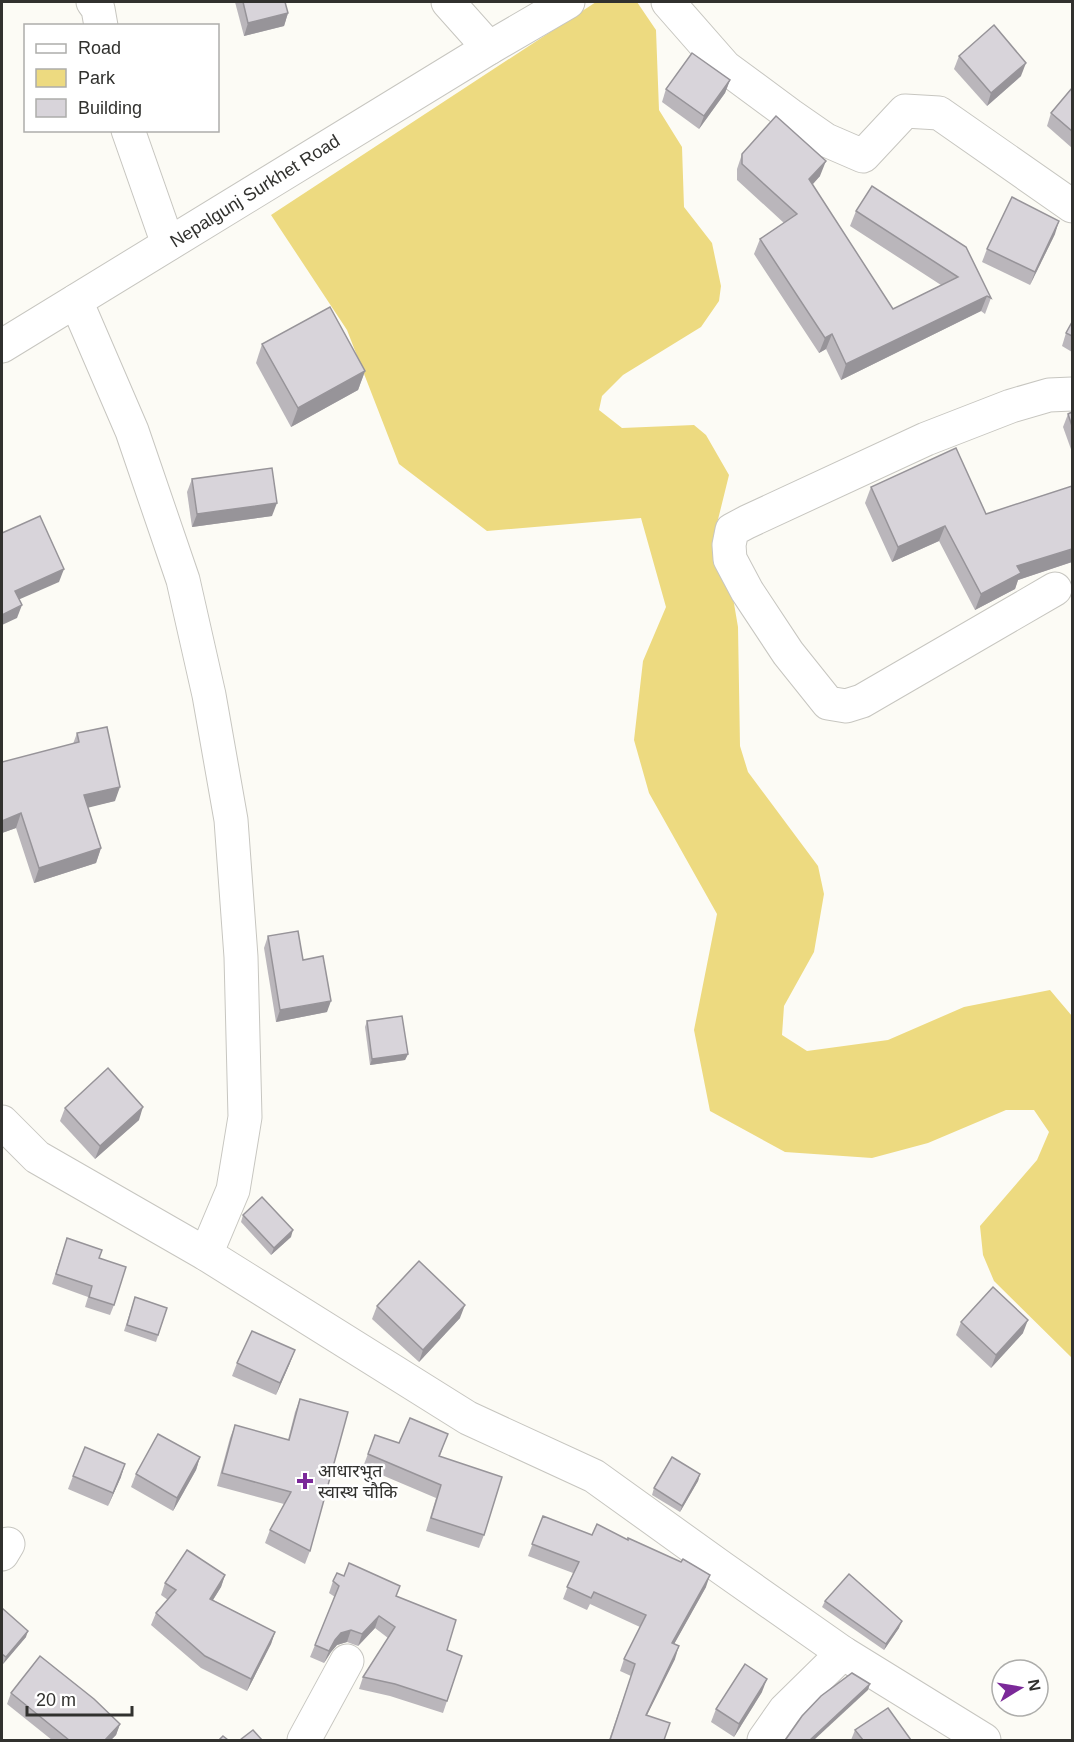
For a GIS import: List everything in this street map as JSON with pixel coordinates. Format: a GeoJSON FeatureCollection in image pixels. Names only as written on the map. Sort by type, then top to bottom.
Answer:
{"type":"FeatureCollection","features":[{"type":"Feature","properties":{"kind":"street"},"geometry":{"type":"LineString","coordinates":[[93,2],[98,9],[101,24]]}},
{"type":"Feature","properties":{"kind":"street"},"geometry":{"type":"LineString","coordinates":[[448,2],[498,42]]}},
{"type":"Feature","properties":{"kind":"street","name":"Nepalgunj Surkhet Road"},"geometry":{"type":"LineString","coordinates":[[2,346],[498,42],[568,2]]}},
{"type":"Feature","properties":{"kind":"street"},"geometry":{"type":"LineString","coordinates":[[668,2],[724,67],[826,140],[863,156],[905,111],[939,113],[1072,206]]}},
{"type":"Feature","properties":{"kind":"street"},"geometry":{"type":"LineString","coordinates":[[129,132],[168,244]]}},
{"type":"Feature","properties":{"kind":"street"},"geometry":{"type":"LineString","coordinates":[[76,301],[132,431],[183,580],[209,694],[231,820],[240,957],[245,1117],[233,1190],[206,1254]]}},
{"type":"Feature","properties":{"kind":"street"},"geometry":{"type":"LineString","coordinates":[[1055,589],[862,700],[846,706],[828,704],[788,653],[747,591],[730,559],[729,545],[732,530],[926,439],[1049,394],[1072,394]]}},
{"type":"Feature","properties":{"kind":"street"},"geometry":{"type":"LineString","coordinates":[[2,1122],[37,1157],[206,1254],[468,1418],[594,1476],[843,1653],[984,1740]]}},
{"type":"Feature","properties":{"kind":"street"},"geometry":{"type":"LineString","coordinates":[[764,1740],[785,1710],[843,1653]]}},
{"type":"Feature","properties":{"kind":"street"},"geometry":{"type":"LineString","coordinates":[[304,1740],[347,1660]]}},
{"type":"Feature","properties":{"kind":"green space"},"geometry":{"type":"Polygon","coordinates":[[[596,2],[637,2],[656,30],[659,110],[682,147],[684,207],[712,243],[721,286],[719,301],[701,327],[623,375],[602,396],[599,410],[622,428],[694,425],[706,435],[729,475],[712,544],[731,586],[738,627],[740,746],[748,772],[818,866],[824,894],[814,952],[784,1006],[782,1035],[807,1051],[888,1040],[964,1007],[1050,990],[1072,1016],[1072,1358],[994,1281],[983,1255],[980,1226],[1037,1160],[1049,1132],[1034,1110],[1006,1110],[928,1143],[872,1158],[785,1152],[710,1111],[694,1030],[717,914],[649,793],[634,740],[643,661],[666,607],[641,518],[487,531],[399,464],[347,330],[271,215],[596,2]]]}},
{"type":"Feature","properties":{"kind":"building"},"geometry":{"type":"Polygon","coordinates":[[[243,2],[285,2],[288,13],[248,23],[243,2]]]}},
{"type":"Feature","properties":{"kind":"building"},"geometry":{"type":"Polygon","coordinates":[[[994,25],[1026,63],[991,93],[959,56],[994,25]]]}},
{"type":"Feature","properties":{"kind":"building"},"geometry":{"type":"Polygon","coordinates":[[[692,53],[730,80],[704,116],[666,89],[692,53]]]}},
{"type":"Feature","properties":{"kind":"building"},"geometry":{"type":"Polygon","coordinates":[[[1072,88],[1072,131],[1051,113],[1072,88]]]}},
{"type":"Feature","properties":{"kind":"building"},"geometry":{"type":"Polygon","coordinates":[[[776,116],[826,161],[809,179],[893,309],[958,277],[856,211],[872,186],[966,247],[991,298],[987,296],[846,364],[832,334],[825,338],[760,239],[797,214],[742,164],[742,154],[776,116]]]}},
{"type":"Feature","properties":{"kind":"building"},"geometry":{"type":"Polygon","coordinates":[[[1012,197],[1059,221],[1035,272],[987,249],[1012,197]]]}},
{"type":"Feature","properties":{"kind":"building"},"geometry":{"type":"Polygon","coordinates":[[[330,307],[365,371],[298,408],[262,344],[330,307]]]}},
{"type":"Feature","properties":{"kind":"building"},"geometry":{"type":"Polygon","coordinates":[[[1072,322],[1072,336],[1066,333],[1072,322]]]}},
{"type":"Feature","properties":{"kind":"building"},"geometry":{"type":"Polygon","coordinates":[[[1072,412],[1072,426],[1068,414],[1072,412]]]}},
{"type":"Feature","properties":{"kind":"building"},"geometry":{"type":"Polygon","coordinates":[[[956,448],[986,514],[1072,486],[1072,549],[1017,566],[1021,573],[981,594],[945,526],[898,547],[871,487],[956,448]]]}},
{"type":"Feature","properties":{"kind":"building"},"geometry":{"type":"Polygon","coordinates":[[[272,468],[277,503],[197,514],[192,479],[272,468]]]}},
{"type":"Feature","properties":{"kind":"building"},"geometry":{"type":"Polygon","coordinates":[[[40,516],[64,569],[15,591],[22,605],[2,615],[2,533],[40,516]]]}},
{"type":"Feature","properties":{"kind":"building"},"geometry":{"type":"Polygon","coordinates":[[[107,727],[120,787],[84,795],[101,848],[39,868],[21,813],[2,821],[2,762],[79,742],[77,733],[107,727]]]}},
{"type":"Feature","properties":{"kind":"building"},"geometry":{"type":"Polygon","coordinates":[[[298,931],[303,960],[323,956],[331,1001],[280,1010],[268,936],[298,931]]]}},
{"type":"Feature","properties":{"kind":"building"},"geometry":{"type":"Polygon","coordinates":[[[402,1016],[408,1054],[372,1059],[367,1021],[402,1016]]]}},
{"type":"Feature","properties":{"kind":"building"},"geometry":{"type":"Polygon","coordinates":[[[108,1068],[143,1107],[100,1146],[65,1108],[108,1068]]]}},
{"type":"Feature","properties":{"kind":"building"},"geometry":{"type":"Polygon","coordinates":[[[262,1197],[293,1230],[274,1248],[243,1215],[262,1197]]]}},
{"type":"Feature","properties":{"kind":"building"},"geometry":{"type":"Polygon","coordinates":[[[67,1238],[102,1250],[99,1258],[126,1267],[114,1305],[89,1297],[92,1286],[56,1274],[67,1238]]]}},
{"type":"Feature","properties":{"kind":"building"},"geometry":{"type":"Polygon","coordinates":[[[419,1261],[465,1305],[423,1350],[377,1306],[419,1261]]]}},
{"type":"Feature","properties":{"kind":"building"},"geometry":{"type":"Polygon","coordinates":[[[993,1287],[1028,1320],[996,1355],[961,1322],[993,1287]]]}},
{"type":"Feature","properties":{"kind":"building"},"geometry":{"type":"Polygon","coordinates":[[[135,1297],[167,1308],[158,1335],[127,1325],[135,1297]]]}},
{"type":"Feature","properties":{"kind":"building"},"geometry":{"type":"Polygon","coordinates":[[[252,1331],[295,1350],[280,1383],[237,1363],[252,1331]]]}},
{"type":"Feature","properties":{"kind":"building"},"geometry":{"type":"Polygon","coordinates":[[[300,1399],[348,1412],[310,1551],[270,1530],[291,1492],[222,1473],[235,1425],[289,1440],[300,1399]]]}},
{"type":"Feature","properties":{"kind":"building"},"geometry":{"type":"Polygon","coordinates":[[[410,1418],[448,1434],[439,1456],[502,1477],[484,1535],[431,1518],[441,1485],[368,1454],[375,1435],[399,1443],[410,1418]]]}},
{"type":"Feature","properties":{"kind":"building"},"geometry":{"type":"Polygon","coordinates":[[[158,1434],[200,1457],[177,1498],[136,1474],[158,1434]]]}},
{"type":"Feature","properties":{"kind":"building"},"geometry":{"type":"Polygon","coordinates":[[[85,1447],[125,1464],[113,1493],[73,1476],[85,1447]]]}},
{"type":"Feature","properties":{"kind":"building"},"geometry":{"type":"Polygon","coordinates":[[[672,1457],[700,1474],[682,1506],[654,1488],[672,1457]]]}},
{"type":"Feature","properties":{"kind":"building"},"geometry":{"type":"Polygon","coordinates":[[[543,1516],[592,1535],[597,1524],[628,1540],[628,1538],[681,1562],[683,1559],[710,1575],[672,1643],[679,1646],[646,1715],[670,1723],[664,1740],[610,1740],[635,1664],[624,1659],[646,1615],[594,1592],[591,1598],[567,1587],[579,1562],[532,1544],[543,1516]]]}},
{"type":"Feature","properties":{"kind":"building"},"geometry":{"type":"Polygon","coordinates":[[[187,1550],[225,1575],[210,1599],[275,1632],[251,1679],[205,1656],[156,1613],[176,1590],[165,1583],[187,1550]]]}},
{"type":"Feature","properties":{"kind":"building"},"geometry":{"type":"Polygon","coordinates":[[[349,1563],[400,1586],[396,1596],[456,1620],[447,1650],[462,1656],[447,1701],[395,1684],[363,1677],[395,1627],[379,1616],[362,1634],[351,1630],[341,1633],[329,1651],[315,1645],[339,1586],[333,1581],[337,1573],[344,1576],[349,1563]]]}},
{"type":"Feature","properties":{"kind":"building"},"geometry":{"type":"Polygon","coordinates":[[[849,1574],[902,1621],[886,1644],[825,1601],[849,1574]]]}},
{"type":"Feature","properties":{"kind":"building"},"geometry":{"type":"Polygon","coordinates":[[[2,1608],[28,1631],[6,1657],[2,1654],[2,1608]]]}},
{"type":"Feature","properties":{"kind":"building"},"geometry":{"type":"Polygon","coordinates":[[[40,1656],[94,1699],[120,1724],[105,1740],[69,1740],[11,1693],[40,1656]]]}},
{"type":"Feature","properties":{"kind":"building"},"geometry":{"type":"Polygon","coordinates":[[[745,1664],[767,1679],[739,1724],[716,1709],[745,1664]]]}},
{"type":"Feature","properties":{"kind":"building"},"geometry":{"type":"Polygon","coordinates":[[[852,1673],[870,1684],[810,1740],[787,1740],[802,1716],[821,1696],[852,1673]]]}},
{"type":"Feature","properties":{"kind":"building"},"geometry":{"type":"Polygon","coordinates":[[[888,1708],[911,1740],[863,1740],[855,1730],[888,1708]]]}},
{"type":"Feature","properties":{"kind":"building"},"geometry":{"type":"Polygon","coordinates":[[[253,1730],[262,1740],[240,1740],[253,1730]]]}},
{"type":"Feature","properties":{"kind":"place","name":"आधारभुत स्वास्थ चौकि"},"geometry":{"type":"Point","coordinates":[305,1481]}}]}
